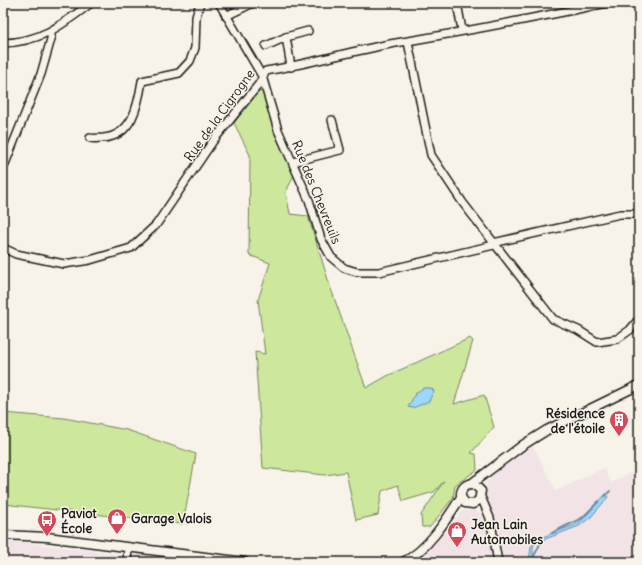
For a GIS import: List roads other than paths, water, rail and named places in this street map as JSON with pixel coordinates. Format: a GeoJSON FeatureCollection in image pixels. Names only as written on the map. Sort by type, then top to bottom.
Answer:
{"type":"FeatureCollection","features":[{"type":"Feature","properties":{"kind":"main road"},"geometry":{"type":"LineString","coordinates":[[403,562],[415,555],[444,522],[461,497],[462,489],[466,485],[471,484],[523,445],[639,385]]}},
{"type":"Feature","properties":{"kind":"main road"},"geometry":{"type":"LineString","coordinates":[[574,418],[592,414],[639,392]]}},
{"type":"Feature","properties":{"kind":"main road"},"geometry":{"type":"LineString","coordinates":[[444,522],[459,509],[471,504],[481,494],[483,483],[495,466]]}},
{"type":"Feature","properties":{"kind":"main road"},"geometry":{"type":"LineString","coordinates":[[471,484],[477,486],[481,494]]}},
{"type":"Feature","properties":{"kind":"main road"},"geometry":{"type":"LineString","coordinates":[[461,497],[471,504]]}},
{"type":"Feature","properties":{"kind":"main road"},"geometry":{"type":"LineString","coordinates":[[3,535],[47,537],[245,562]]}},
{"type":"Feature","properties":{"kind":"street"},"geometry":{"type":"LineString","coordinates":[[3,42],[19,42],[51,32],[91,3]]}},
{"type":"Feature","properties":{"kind":"street"},"geometry":{"type":"LineString","coordinates":[[90,138],[113,137],[118,134],[127,126],[138,104],[142,81],[178,73],[190,61],[195,48],[196,17],[200,3]]}},
{"type":"Feature","properties":{"kind":"street","name":"Rue des Chevreuils"},"geometry":{"type":"LineString","coordinates":[[218,3],[262,76],[278,130],[309,200],[321,239],[331,257],[344,268],[357,272],[379,272],[620,214],[639,214]]}},
{"type":"Feature","properties":{"kind":"street"},"geometry":{"type":"LineString","coordinates":[[226,16],[253,3]]}},
{"type":"Feature","properties":{"kind":"street"},"geometry":{"type":"LineString","coordinates":[[457,3],[462,30]]}},
{"type":"Feature","properties":{"kind":"street","name":"Rue de la Cigrogne"},"geometry":{"type":"LineString","coordinates":[[3,248],[16,254],[64,264],[90,260],[131,248],[156,225],[213,141],[259,84],[266,71],[291,67],[390,44],[408,42],[462,30],[484,28],[607,3]]}},
{"type":"Feature","properties":{"kind":"street"},"geometry":{"type":"LineString","coordinates":[[3,169],[41,74],[51,39],[51,32]]}},
{"type":"Feature","properties":{"kind":"street"},"geometry":{"type":"LineString","coordinates":[[266,46],[286,37],[308,32]]}},
{"type":"Feature","properties":{"kind":"street"},"geometry":{"type":"LineString","coordinates":[[286,37],[291,67]]}},
{"type":"Feature","properties":{"kind":"street"},"geometry":{"type":"LineString","coordinates":[[408,42],[431,155],[463,203],[553,319],[578,330],[597,342],[617,340],[630,330],[639,319]]}},
{"type":"Feature","properties":{"kind":"street"},"geometry":{"type":"LineString","coordinates":[[293,162],[340,150],[332,120]]}},
{"type":"Feature","properties":{"kind":"street"},"geometry":{"type":"LineString","coordinates":[[481,494],[490,518],[498,562]]}},
{"type":"Feature","properties":{"kind":"street"},"geometry":{"type":"LineString","coordinates":[[471,504],[487,511]]}},
{"type":"Feature","properties":{"kind":"street"},"geometry":{"type":"LineString","coordinates":[[127,562],[128,548]]}},
{"type":"Feature","properties":{"kind":"water"},"geometry":{"type":"Polygon","coordinates":[[[423,388],[431,388],[434,391],[429,401],[413,408],[408,407],[415,394],[423,388]]]}},
{"type":"Feature","properties":{"kind":"water"},"geometry":{"type":"Polygon","coordinates":[[[606,494],[608,497],[591,517],[579,526],[535,543],[533,547],[533,562],[529,562],[531,547],[535,540],[574,525],[582,520],[606,494]]]}},
{"type":"Feature","properties":{"kind":"waterway"},"geometry":{"type":"LineString","coordinates":[[605,496],[610,491]]}},
{"type":"Feature","properties":{"kind":"waterway"},"geometry":{"type":"LineString","coordinates":[[552,533],[582,518],[599,501]]}},
{"type":"Feature","properties":{"kind":"waterway"},"geometry":{"type":"LineString","coordinates":[[531,562],[543,538]]}},
{"type":"Feature","properties":{"kind":"place","name":"Résidence de l'étoile"},"geometry":{"type":"Point","coordinates":[619,437]}},
{"type":"Feature","properties":{"kind":"place","name":"Garage Valois"},"geometry":{"type":"Point","coordinates":[117,535]}},
{"type":"Feature","properties":{"kind":"place","name":"Paviot École"},"geometry":{"type":"Point","coordinates":[47,537]}},
{"type":"Feature","properties":{"kind":"place","name":"Jean Lain Automobiles"},"geometry":{"type":"Point","coordinates":[457,548]}}]}
